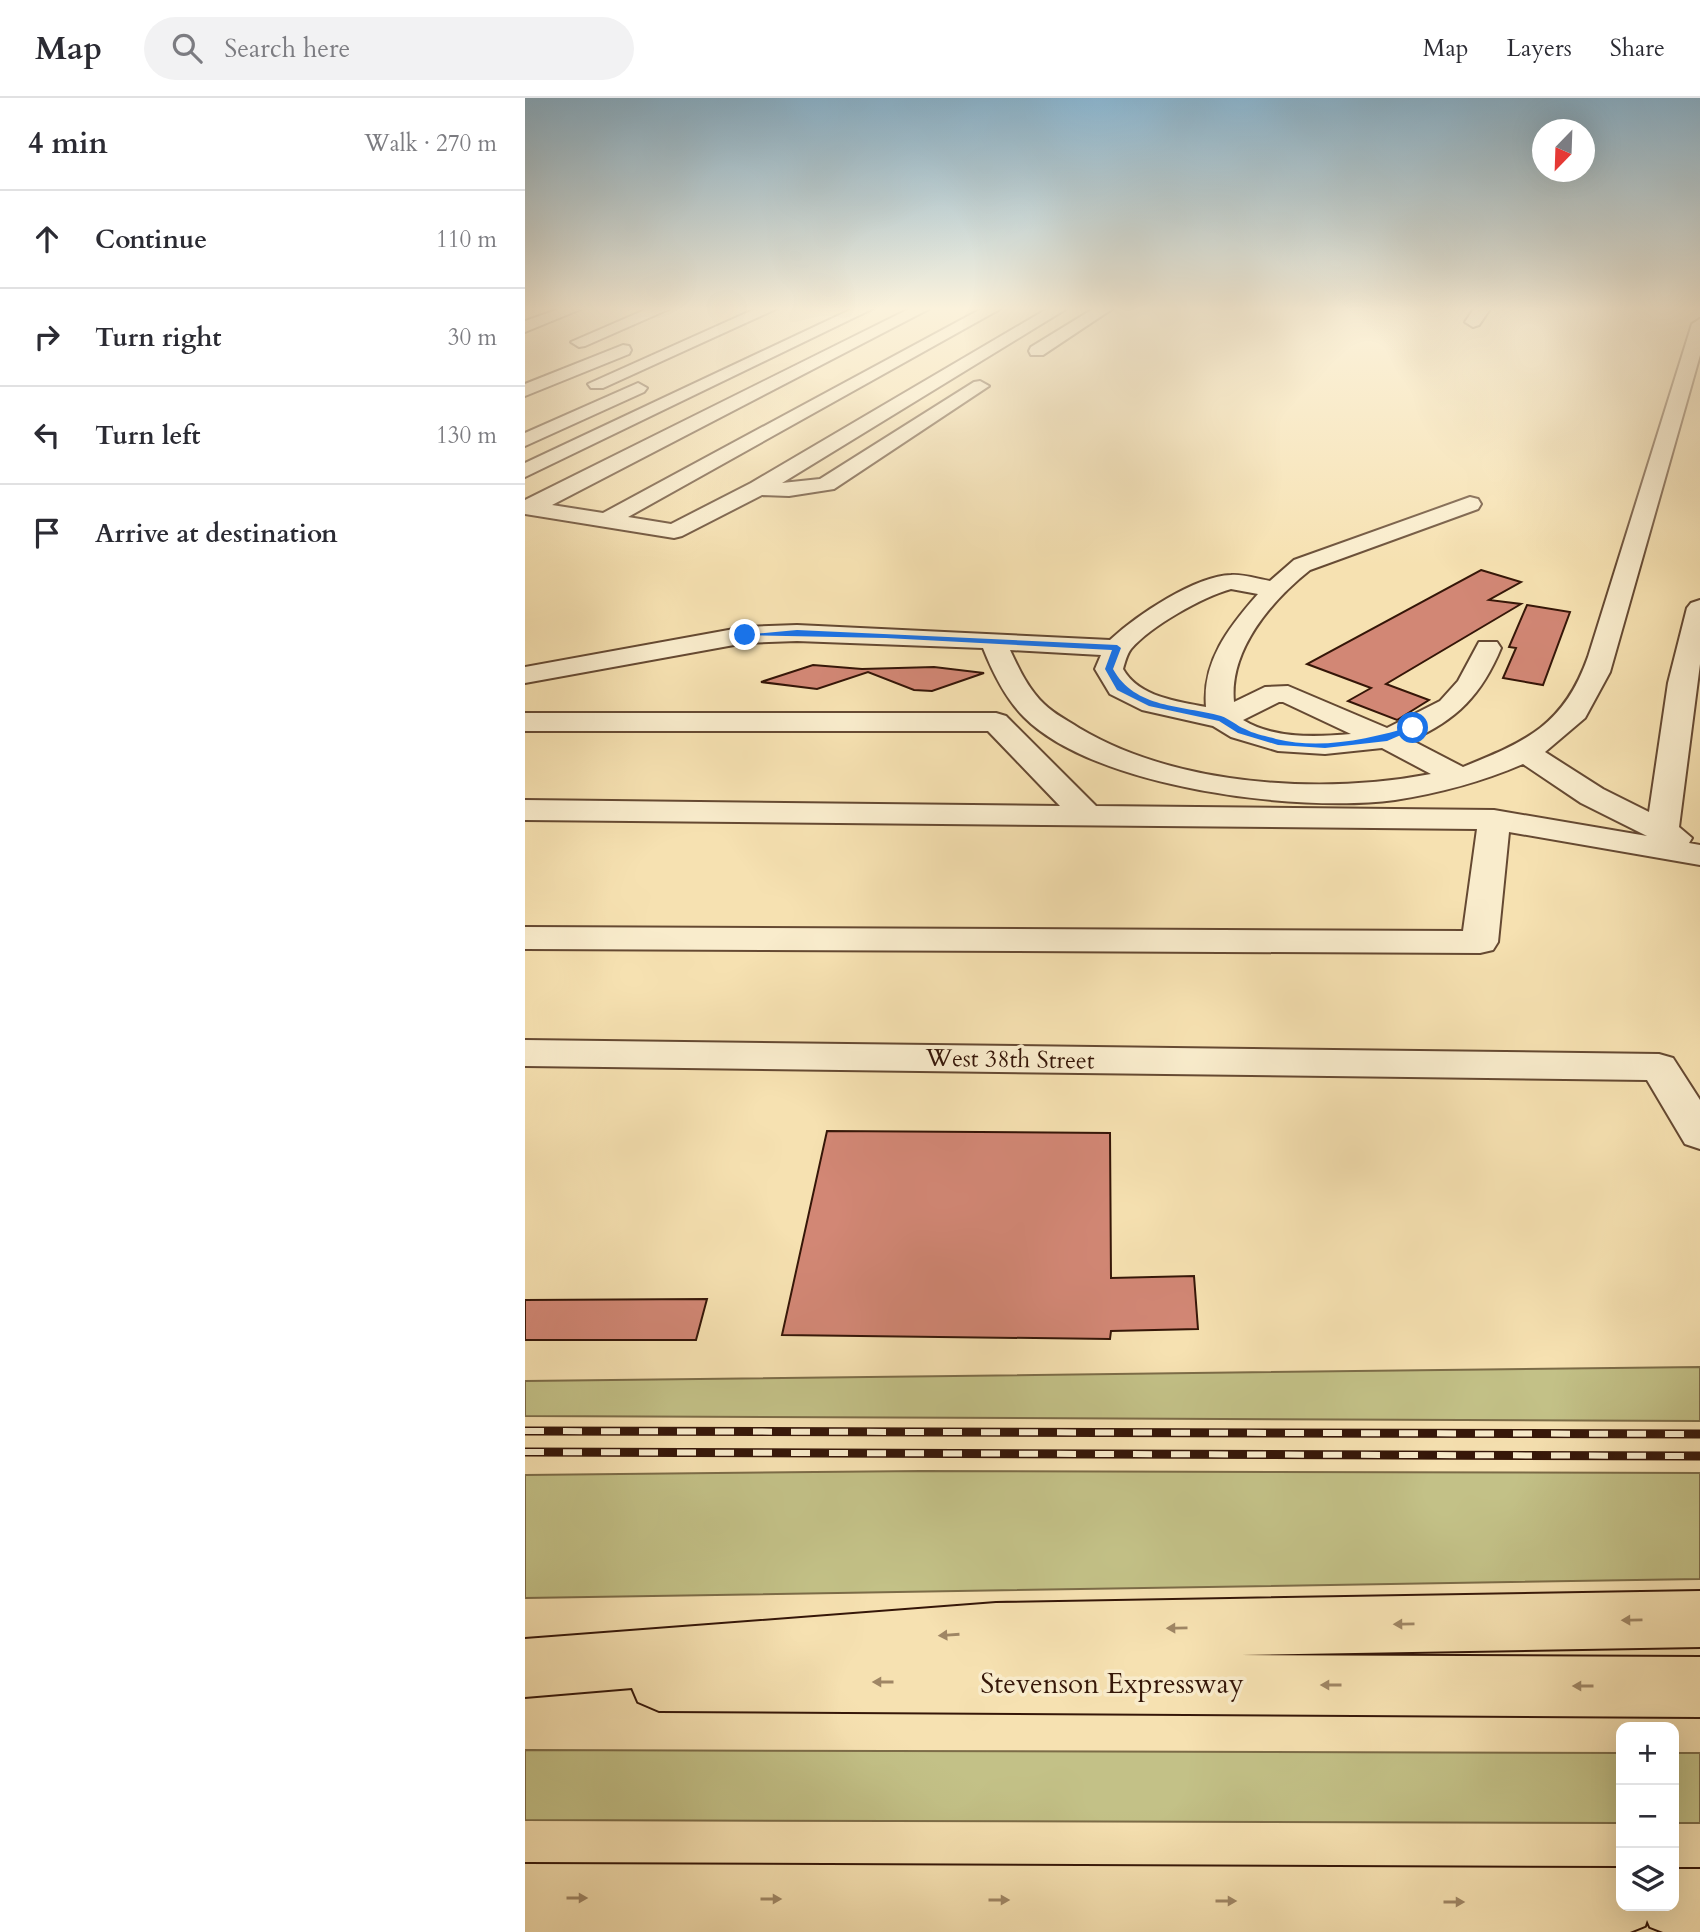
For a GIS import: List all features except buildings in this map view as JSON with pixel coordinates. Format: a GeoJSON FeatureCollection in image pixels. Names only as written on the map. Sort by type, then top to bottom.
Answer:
{"type":"FeatureCollection","features":[{"type":"Feature","properties":{"kind":"highway"},"geometry":{"type":"LineString","coordinates":[[525,1668],[996,1631],[1700,1619]]}},
{"type":"Feature","properties":{"kind":"highway","name":"Stevenson Expressway"},"geometry":{"type":"LineString","coordinates":[[525,1680],[1700,1687]]}},
{"type":"Feature","properties":{"kind":"highway"},"geometry":{"type":"LineString","coordinates":[[525,1898],[1616,1902]]}},
{"type":"Feature","properties":{"kind":"highway"},"geometry":{"type":"LineString","coordinates":[[630,1898],[737,1932]]}},
{"type":"Feature","properties":{"kind":"highway"},"geometry":{"type":"LineString","coordinates":[[1679,1903],[1700,1903]]}},
{"type":"Feature","properties":{"kind":"street"},"geometry":{"type":"LineString","coordinates":[[525,440],[624,395]]}},
{"type":"Feature","properties":{"kind":"street"},"geometry":{"type":"LineString","coordinates":[[525,471],[685,395]]}},
{"type":"Feature","properties":{"kind":"street"},"geometry":{"type":"LineString","coordinates":[[527,508],[752,395]]}},
{"type":"Feature","properties":{"kind":"street"},"geometry":{"type":"LineString","coordinates":[[606,520],[835,395]]}},
{"type":"Feature","properties":{"kind":"street"},"geometry":{"type":"LineString","coordinates":[[527,508],[674,531],[759,488],[915,395]]}},
{"type":"Feature","properties":{"kind":"street"},"geometry":{"type":"LineString","coordinates":[[759,488],[789,489],[826,484],[967,395]]}},
{"type":"Feature","properties":{"kind":"street"},"geometry":{"type":"LineString","coordinates":[[993,641],[1023,698],[1041,717],[1095,749],[1163,772],[1245,788],[1333,796],[1418,787],[1495,767],[1526,753],[1552,734],[1587,695],[1689,407]]}},
{"type":"Feature","properties":{"kind":"street"},"geometry":{"type":"LineString","coordinates":[[1222,719],[1219,705],[1223,665],[1283,578],[1302,565],[1470,504]]}},
{"type":"Feature","properties":{"kind":"street"},"geometry":{"type":"LineString","coordinates":[[1274,589],[1231,582],[1207,588],[1138,628],[1117,648],[1109,669],[1119,688],[1151,704],[1222,719],[1241,731],[1278,742],[1325,745],[1387,739],[1434,719],[1454,705],[1475,680],[1488,648]]}},
{"type":"Feature","properties":{"kind":"street"},"geometry":{"type":"LineString","coordinates":[[1661,832],[1675,753],[1682,682],[1700,608]]}},
{"type":"Feature","properties":{"kind":"street"},"geometry":{"type":"LineString","coordinates":[[526,676],[745,635],[797,633],[1117,648]]}},
{"type":"Feature","properties":{"kind":"street"},"geometry":{"type":"LineString","coordinates":[[1222,719],[1275,693],[1288,694],[1387,739],[1459,777]]}},
{"type":"Feature","properties":{"kind":"street"},"geometry":{"type":"LineString","coordinates":[[525,722],[996,722],[1088,816]]}},
{"type":"Feature","properties":{"kind":"street"},"geometry":{"type":"LineString","coordinates":[[1526,753],[1593,796],[1661,832],[1700,847]]}},
{"type":"Feature","properties":{"kind":"street"},"geometry":{"type":"LineString","coordinates":[[525,810],[1494,820],[1700,855]]}},
{"type":"Feature","properties":{"kind":"street"},"geometry":{"type":"LineString","coordinates":[[525,938],[1480,943],[1494,820]]}},
{"type":"Feature","properties":{"kind":"street","name":"West 38th Street"},"geometry":{"type":"LineString","coordinates":[[525,1053],[1659,1067],[1700,1134]]}},
{"type":"Feature","properties":{"kind":"shaded area"},"geometry":{"type":"Polygon","coordinates":[[[1700,1367],[1700,1421],[525,1416],[525,1381],[1700,1367]]]}},
{"type":"Feature","properties":{"kind":"shaded area"},"geometry":{"type":"Polygon","coordinates":[[[921,1471],[1700,1473],[1700,1579],[525,1598],[525,1475],[921,1471]]]}},
{"type":"Feature","properties":{"kind":"shaded area"},"geometry":{"type":"Polygon","coordinates":[[[525,1750],[1616,1753],[1616,1823],[525,1820],[525,1750]]]}},
{"type":"Feature","properties":{"kind":"shaded area"},"geometry":{"type":"Polygon","coordinates":[[[1679,1753],[1700,1753],[1700,1823],[1679,1823],[1679,1753]]]}},
{"type":"Feature","properties":{"kind":"railway"},"geometry":{"type":"LineString","coordinates":[[525,1431],[1700,1434]]}},
{"type":"Feature","properties":{"kind":"railway"},"geometry":{"type":"LineString","coordinates":[[525,1452],[1700,1456]]}},
{"type":"Feature","properties":{"kind":"route"},"geometry":{"type":"LineString","coordinates":[[745,635],[886,635],[1117,648],[1109,669],[1119,688],[1151,704],[1222,719],[1241,731],[1278,742],[1325,745],[1387,739],[1413,728]]}}]}
